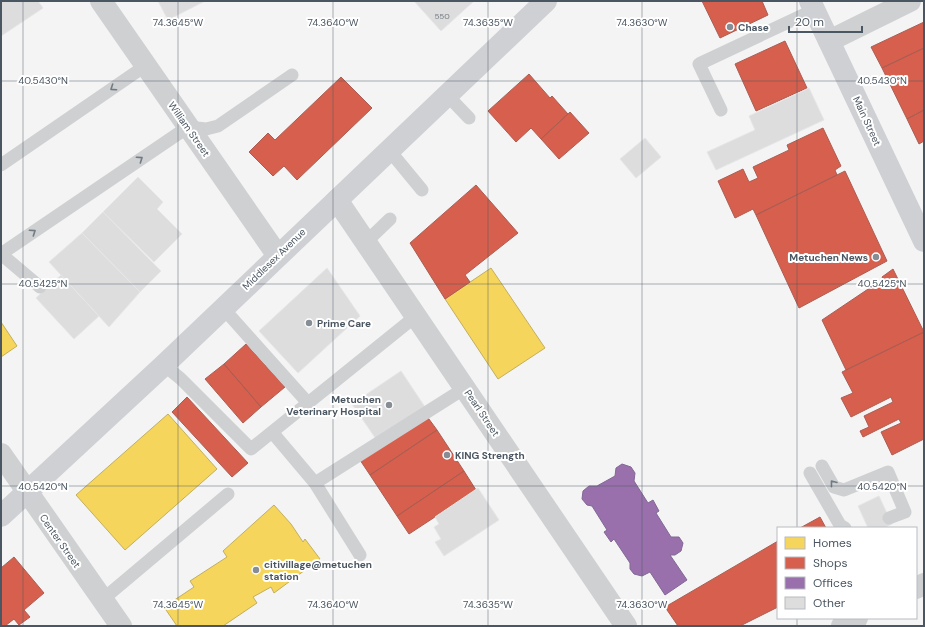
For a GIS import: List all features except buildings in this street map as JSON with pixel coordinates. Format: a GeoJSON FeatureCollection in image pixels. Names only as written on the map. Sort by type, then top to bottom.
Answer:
{"type":"FeatureCollection","features":[{"type":"Feature","properties":{"kind":"main road","name":"Middlesex Avenue"},"geometry":{"type":"LineString","coordinates":[[1,516],[164,365],[546,1]]}},
{"type":"Feature","properties":{"kind":"main road","name":"Main Street"},"geometry":{"type":"LineString","coordinates":[[812,6],[924,241]]}},
{"type":"Feature","properties":{"kind":"street","name":"William Street"},"geometry":{"type":"LineString","coordinates":[[100,1],[278,256]]}},
{"type":"Feature","properties":{"kind":"street"},"geometry":{"type":"LineString","coordinates":[[829,41],[910,1]]}},
{"type":"Feature","properties":{"kind":"street","name":"Pearl Street"},"geometry":{"type":"LineString","coordinates":[[337,200],[626,626]]}},
{"type":"Feature","properties":{"kind":"street","name":"Center Street"},"geometry":{"type":"LineString","coordinates":[[1,454],[120,626]]}},
{"type":"Feature","properties":{"kind":"street"},"geometry":{"type":"LineString","coordinates":[[842,626],[856,619]]}},
{"type":"Feature","properties":{"kind":"lane"},"geometry":{"type":"LineString","coordinates":[[721,110],[699,64],[812,6]]}},
{"type":"Feature","properties":{"kind":"lane"},"geometry":{"type":"LineString","coordinates":[[1,164],[145,66]]}},
{"type":"Feature","properties":{"kind":"lane"},"geometry":{"type":"LineString","coordinates":[[40,287],[1,254],[188,126],[206,128],[218,126],[292,75]]}},
{"type":"Feature","properties":{"kind":"lane"},"geometry":{"type":"LineString","coordinates":[[447,95],[469,118]]}},
{"type":"Feature","properties":{"kind":"lane"},"geometry":{"type":"LineString","coordinates":[[389,150],[422,190]]}},
{"type":"Feature","properties":{"kind":"lane"},"geometry":{"type":"LineString","coordinates":[[366,242],[390,219]]}},
{"type":"Feature","properties":{"kind":"lane"},"geometry":{"type":"LineString","coordinates":[[223,308],[308,403]]}},
{"type":"Feature","properties":{"kind":"lane"},"geometry":{"type":"LineString","coordinates":[[164,365],[181,379],[251,449],[416,316]]}},
{"type":"Feature","properties":{"kind":"lane"},"geometry":{"type":"LineString","coordinates":[[315,483],[465,388]]}},
{"type":"Feature","properties":{"kind":"lane"},"geometry":{"type":"LineString","coordinates":[[272,432],[315,483],[360,555]]}},
{"type":"Feature","properties":{"kind":"lane"},"geometry":{"type":"LineString","coordinates":[[822,466],[834,487],[844,490],[888,472],[905,512],[889,518]]}},
{"type":"Feature","properties":{"kind":"lane"},"geometry":{"type":"LineString","coordinates":[[810,473],[840,525],[843,527]]}},
{"type":"Feature","properties":{"kind":"lane"},"geometry":{"type":"LineString","coordinates":[[102,600],[228,494]]}},
{"type":"Feature","properties":{"kind":"place","name":"Chase"},"geometry":{"type":"Point","coordinates":[730,27]}},
{"type":"Feature","properties":{"kind":"place","name":"Metuchen News"},"geometry":{"type":"Point","coordinates":[876,257]}},
{"type":"Feature","properties":{"kind":"place","name":"Prime Care"},"geometry":{"type":"Point","coordinates":[309,323]}},
{"type":"Feature","properties":{"kind":"place","name":"Metuchen Veterinary Hospital"},"geometry":{"type":"Point","coordinates":[389,405]}},
{"type":"Feature","properties":{"kind":"place","name":"KING Strength"},"geometry":{"type":"Point","coordinates":[447,455]}},
{"type":"Feature","properties":{"kind":"place","name":"citivillage@metuchen station"},"geometry":{"type":"Point","coordinates":[256,570]}}]}
